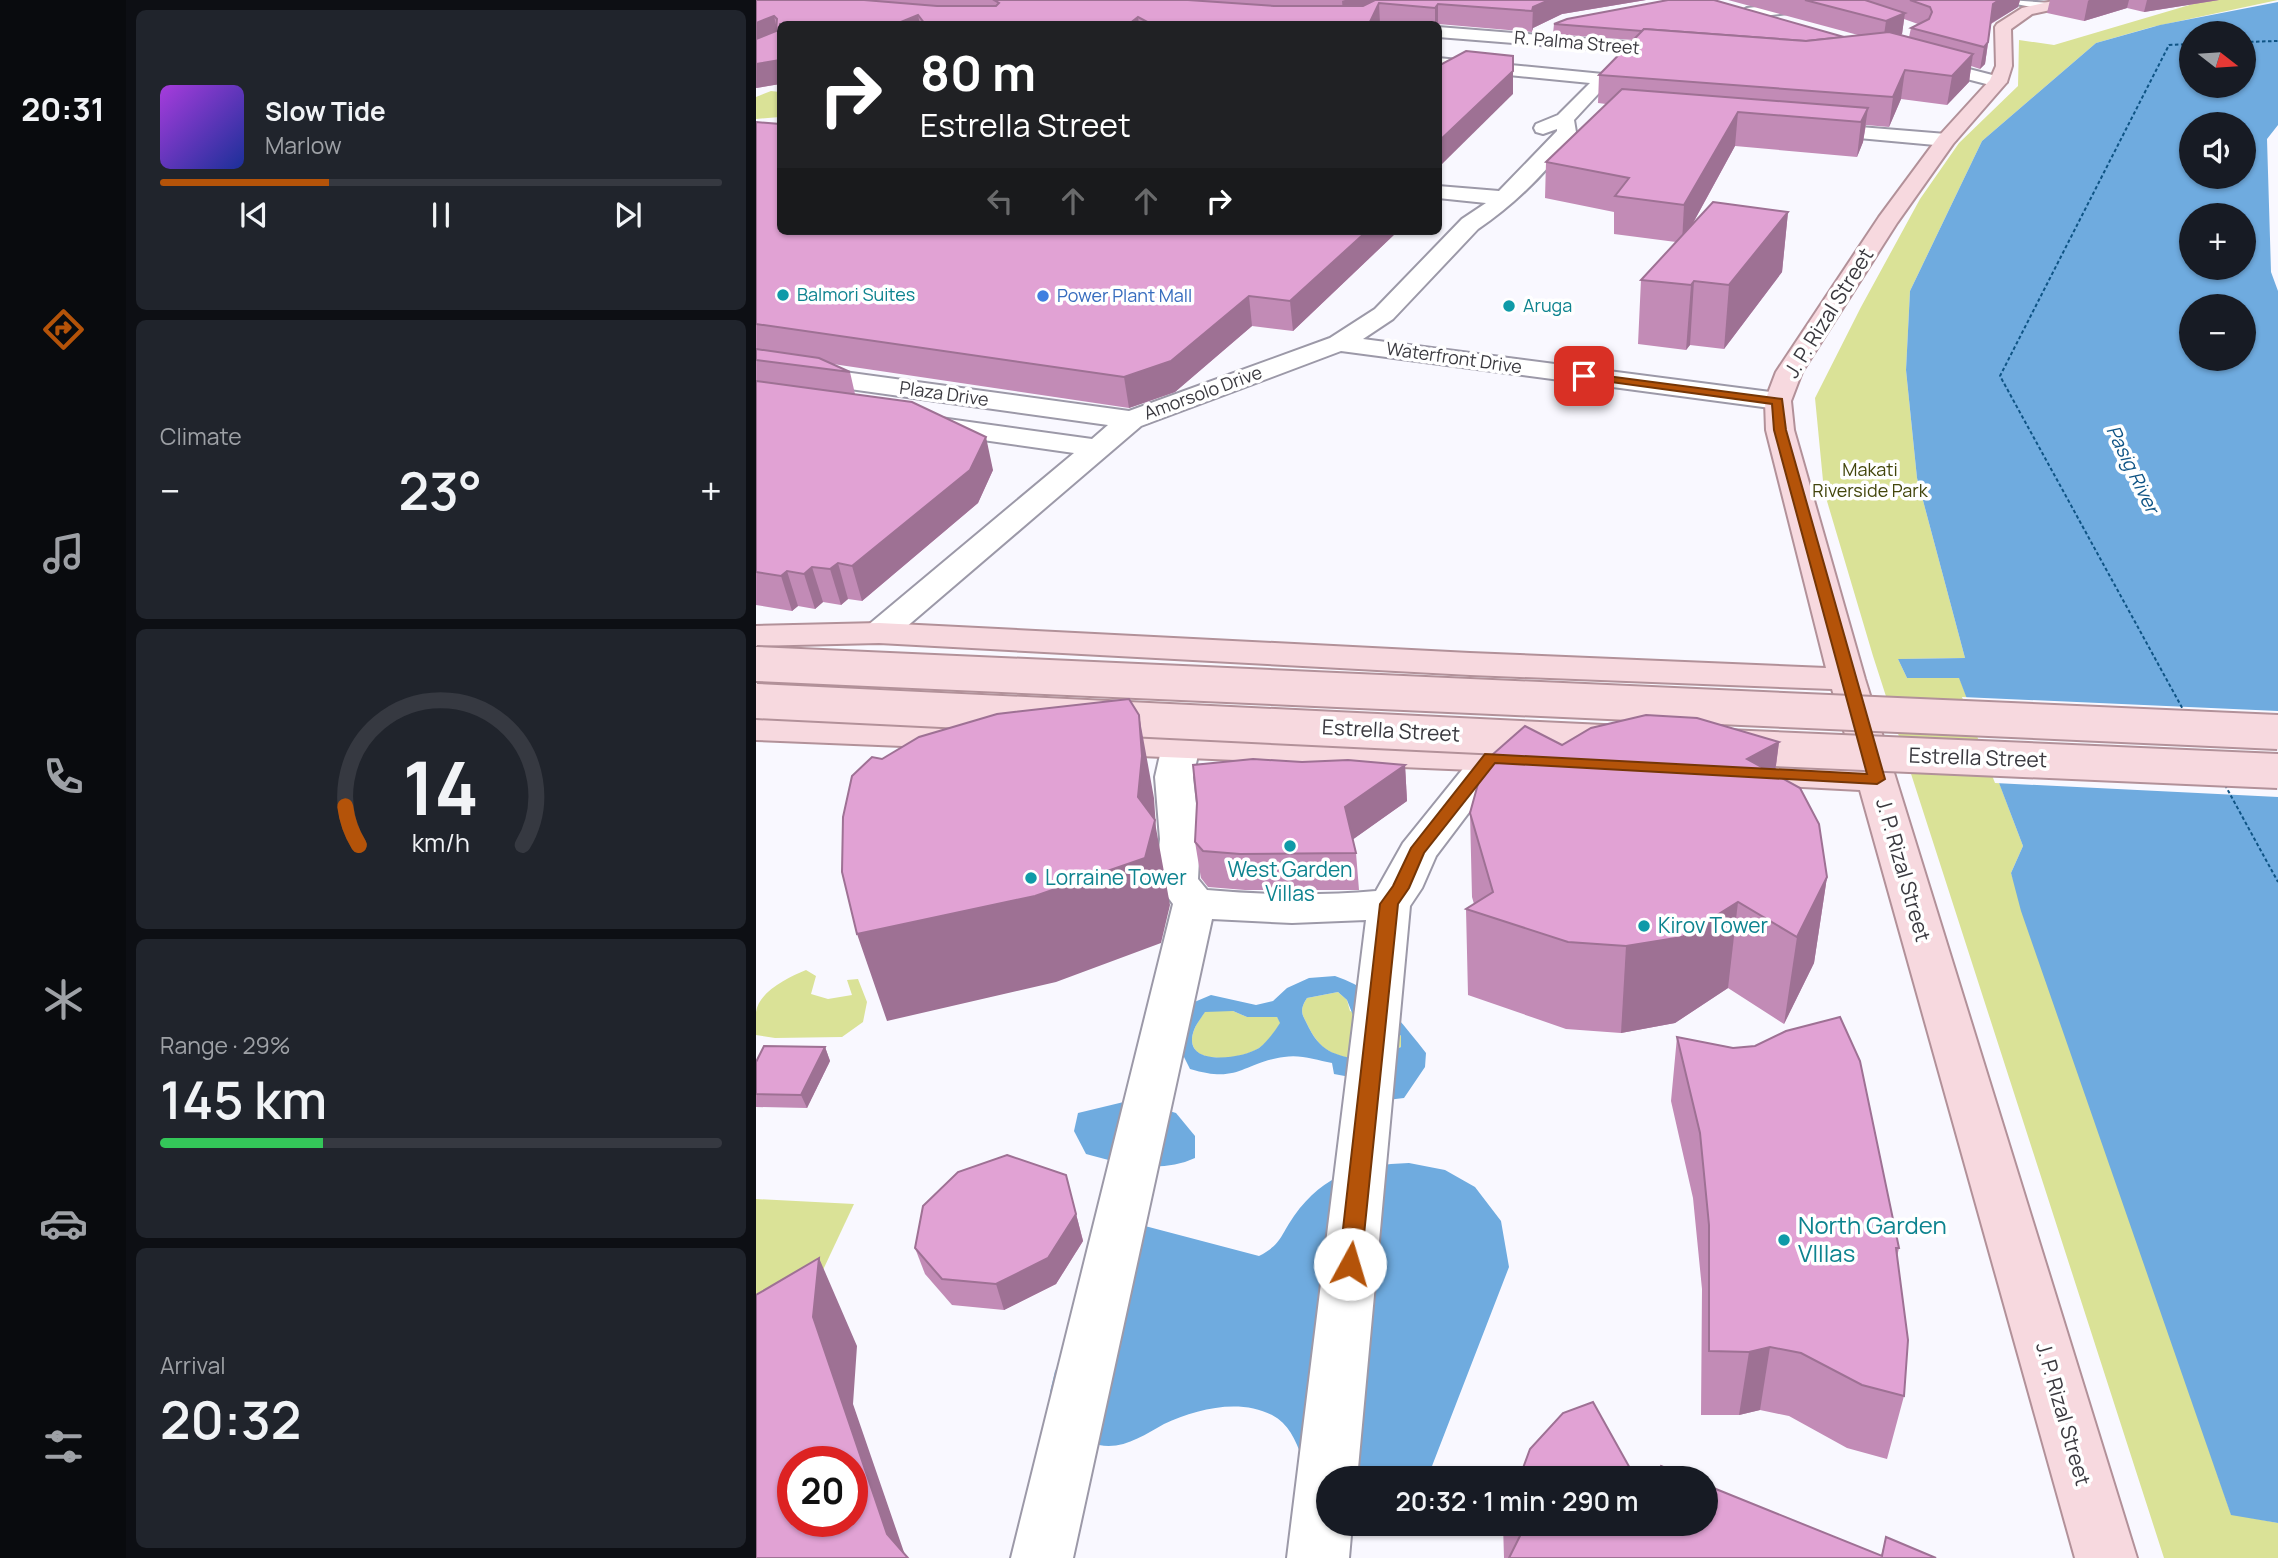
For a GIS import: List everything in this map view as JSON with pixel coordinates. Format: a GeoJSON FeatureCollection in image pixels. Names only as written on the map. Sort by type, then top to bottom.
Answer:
{"type":"FeatureCollection","features":[{"type":"Feature","properties":{"kind":"main road"},"geometry":{"type":"LineString","coordinates":[[1998,82],[2004,66],[2003,27],[2026,11],[2078,0]]}},
{"type":"Feature","properties":{"kind":"main road","name":"J. P. Rizal Street"},"geometry":{"type":"LineString","coordinates":[[1998,82],[1947,140],[1887,222],[1788,372],[1778,401],[1780,430],[1847,679],[2106,1558]]}},
{"type":"Feature","properties":{"kind":"main road"},"geometry":{"type":"LineString","coordinates":[[756,636],[878,633],[1470,664],[1847,679]]}},
{"type":"Feature","properties":{"kind":"main road","name":"Estrella Street"},"geometry":{"type":"LineString","coordinates":[[756,664],[2278,733]]}},
{"type":"Feature","properties":{"kind":"main road"},"geometry":{"type":"LineString","coordinates":[[1470,664],[1508,682],[1520,692],[1522,700],[1519,724],[1491,758]]}},
{"type":"Feature","properties":{"kind":"main road","name":"Estrella Street"},"geometry":{"type":"LineString","coordinates":[[756,701],[1672,756],[2278,771]]}},
{"type":"Feature","properties":{"kind":"main road","name":"Estrella Street"},"geometry":{"type":"LineString","coordinates":[[756,729],[1491,758],[1672,756],[1877,779]]}},
{"type":"Feature","properties":{"kind":"street"},"geometry":{"type":"LineString","coordinates":[[1784,24],[1741,11],[1861,0]]}},
{"type":"Feature","properties":{"kind":"street"},"geometry":{"type":"LineString","coordinates":[[2016,0],[2046,6]]}},
{"type":"Feature","properties":{"kind":"street"},"geometry":{"type":"LineString","coordinates":[[1835,3],[1871,16]]}},
{"type":"Feature","properties":{"kind":"street"},"geometry":{"type":"LineString","coordinates":[[1529,39],[1555,24]]}},
{"type":"Feature","properties":{"kind":"street","name":"R. Palma Street"},"geometry":{"type":"LineString","coordinates":[[1442,32],[1693,52]]}},
{"type":"Feature","properties":{"kind":"street"},"geometry":{"type":"LineString","coordinates":[[1908,58],[1998,82]]}},
{"type":"Feature","properties":{"kind":"street","name":"Amorsolo Drive"},"geometry":{"type":"LineString","coordinates":[[1442,63],[1603,79],[1570,115],[1539,130],[1529,139]]}},
{"type":"Feature","properties":{"kind":"street"},"geometry":{"type":"LineString","coordinates":[[1570,115],[1603,112]]}},
{"type":"Feature","properties":{"kind":"street","name":"Amorsolo Drive"},"geometry":{"type":"LineString","coordinates":[[878,633],[1131,420],[1339,343],[1384,314],[1480,208],[1567,132],[1570,115]]}},
{"type":"Feature","properties":{"kind":"street"},"geometry":{"type":"LineString","coordinates":[[1794,128],[1947,140]]}},
{"type":"Feature","properties":{"kind":"street","name":"Amorsolo Drive"},"geometry":{"type":"LineString","coordinates":[[1480,208],[1493,176]]}},
{"type":"Feature","properties":{"kind":"street"},"geometry":{"type":"LineString","coordinates":[[1442,194],[1480,208]]}},
{"type":"Feature","properties":{"kind":"street"},"geometry":{"type":"LineString","coordinates":[[1442,207],[1480,208]]}},
{"type":"Feature","properties":{"kind":"street","name":"Waterfront Drive"},"geometry":{"type":"LineString","coordinates":[[1339,343],[1778,401]]}},
{"type":"Feature","properties":{"kind":"street","name":"Plaza Drive"},"geometry":{"type":"LineString","coordinates":[[756,368],[1131,420]]}},
{"type":"Feature","properties":{"kind":"street","name":"Plaza Drive"},"geometry":{"type":"LineString","coordinates":[[893,419],[1098,448]]}},
{"type":"Feature","properties":{"kind":"street"},"geometry":{"type":"LineString","coordinates":[[1181,746],[1174,777],[1181,839],[1177,881],[1195,903],[1262,911],[1331,910],[1389,904]]}},
{"type":"Feature","properties":{"kind":"street"},"geometry":{"type":"LineString","coordinates":[[1318,1558],[1389,904],[1401,888],[1417,852],[1491,758]]}},
{"type":"Feature","properties":{"kind":"street"},"geometry":{"type":"LineString","coordinates":[[1042,1558],[1195,903]]}},
{"type":"Feature","properties":{"kind":"green space","name":"Makati Riverside Park"},"geometry":{"type":"Polygon","coordinates":[[[2201,0],[2278,0],[2152,27],[2096,43],[1982,141],[1910,291],[1906,370],[1917,478],[1965,658],[1898,659],[1907,678],[1959,677],[2023,846],[2011,873],[2231,1514],[2278,1523],[2278,1558],[2164,1558],[1873,656],[1824,491],[1815,398],[1920,199],[1959,143],[2018,86],[2019,40],[2054,45],[2203,1],[2201,0]]]}},
{"type":"Feature","properties":{"kind":"green space"},"geometry":{"type":"Polygon","coordinates":[[[771,91],[777,92],[777,117],[756,119],[756,97],[771,91]]]}},
{"type":"Feature","properties":{"kind":"green space"},"geometry":{"type":"Polygon","coordinates":[[[806,970],[816,976],[811,994],[828,999],[852,995],[847,980],[858,979],[867,1002],[863,1022],[842,1037],[775,1038],[756,1035],[758,1004],[776,986],[806,970]]]}},
{"type":"Feature","properties":{"kind":"green space"},"geometry":{"type":"Polygon","coordinates":[[[1338,992],[1347,1000],[1350,1011],[1394,1028],[1401,1036],[1401,1047],[1365,1062],[1338,1055],[1320,1044],[1302,1013],[1303,1007],[1307,998],[1338,992]]]}},
{"type":"Feature","properties":{"kind":"green space"},"geometry":{"type":"Polygon","coordinates":[[[1205,1011],[1233,1011],[1247,1017],[1277,1017],[1281,1023],[1259,1048],[1240,1056],[1215,1058],[1196,1051],[1192,1042],[1195,1028],[1205,1011]]]}},
{"type":"Feature","properties":{"kind":"green space"},"geometry":{"type":"Polygon","coordinates":[[[756,1199],[854,1204],[783,1355],[756,1354],[756,1199]]]}},
{"type":"Feature","properties":{"kind":"water","name":"Pasig River"},"geometry":{"type":"Polygon","coordinates":[[[2278,2],[2278,125],[2267,139],[2271,272],[2278,291],[2278,1523],[2231,1515],[2021,911],[2011,873],[2023,846],[1959,678],[1907,678],[1898,659],[1965,658],[1917,478],[1906,370],[1910,291],[1982,141],[2096,43],[2179,21],[2179,98],[2256,98],[2256,21],[2181,21],[2278,2]]]}},
{"type":"Feature","properties":{"kind":"water"},"geometry":{"type":"Polygon","coordinates":[[[1335,976],[1364,990],[1387,1007],[1426,1053],[1425,1067],[1404,1098],[1387,1100],[1350,1077],[1334,1074],[1332,1063],[1302,1057],[1290,1056],[1270,1060],[1230,1073],[1207,1073],[1190,1069],[1177,1043],[1185,1006],[1211,995],[1256,1005],[1273,1001],[1287,988],[1309,978],[1335,976]],[[1338,992],[1307,998],[1302,1010],[1314,1037],[1325,1049],[1365,1062],[1401,1047],[1401,1036],[1391,1027],[1374,1020],[1354,1018],[1347,1000],[1338,992]],[[1233,1011],[1205,1012],[1194,1030],[1192,1042],[1196,1050],[1215,1057],[1251,1052],[1265,1042],[1280,1023],[1277,1017],[1247,1017],[1233,1011]]]}},
{"type":"Feature","properties":{"kind":"water"},"geometry":{"type":"Polygon","coordinates":[[[1132,1100],[1176,1113],[1195,1136],[1195,1158],[1168,1166],[1141,1166],[1086,1154],[1074,1131],[1078,1113],[1132,1100]]]}},
{"type":"Feature","properties":{"kind":"water"},"geometry":{"type":"Polygon","coordinates":[[[1409,1163],[1445,1170],[1475,1187],[1501,1221],[1509,1267],[1432,1466],[1316,1466],[1316,1488],[1291,1433],[1272,1415],[1259,1410],[1232,1406],[1204,1410],[1164,1424],[1133,1440],[1108,1446],[1088,1440],[1052,1411],[1050,1392],[1055,1371],[1145,1226],[1259,1256],[1276,1243],[1294,1216],[1318,1190],[1344,1174],[1374,1166],[1409,1163]]]}},
{"type":"Feature","properties":{"kind":"pier"},"geometry":{"type":"Polygon","coordinates":[[[1962,697],[2278,711],[2278,797],[1995,783],[1962,697]]]}},
{"type":"Feature","properties":{"kind":"building"},"geometry":{"type":"Polygon","coordinates":[[[756,0],[864,0],[937,6],[996,6],[999,3],[994,0],[1188,0],[1274,6],[1363,6],[1375,0],[1549,0],[1533,7],[1532,11],[1379,3],[1370,21],[1145,21],[1138,17],[1133,21],[923,21],[918,15],[903,21],[777,21],[777,60],[756,64],[756,39],[776,31],[777,19],[774,16],[756,23],[756,0]]]}},
{"type":"Feature","properties":{"kind":"building"},"geometry":{"type":"Polygon","coordinates":[[[1668,0],[1714,0],[1844,37],[1806,41],[1554,24],[1567,19],[1668,0]]]}},
{"type":"Feature","properties":{"kind":"building"},"geometry":{"type":"Polygon","coordinates":[[[1805,0],[1865,0],[1905,13],[1886,21],[1805,0]]]}},
{"type":"Feature","properties":{"kind":"building"},"geometry":{"type":"Polygon","coordinates":[[[1910,0],[1999,0],[1993,4],[1988,42],[1984,47],[1911,28],[1929,19],[1932,12],[1930,7],[1910,0]]]}},
{"type":"Feature","properties":{"kind":"building"},"geometry":{"type":"Polygon","coordinates":[[[1644,29],[1806,41],[1889,32],[1973,54],[1952,76],[1905,70],[1893,97],[1599,75],[1644,29]]]}},
{"type":"Feature","properties":{"kind":"building"},"geometry":{"type":"Polygon","coordinates":[[[1466,51],[1513,56],[1513,71],[1442,138],[1442,64],[1466,51]]]}},
{"type":"Feature","properties":{"kind":"building"},"geometry":{"type":"Polygon","coordinates":[[[1622,89],[1868,108],[1861,122],[1738,112],[1684,205],[1615,196],[1629,178],[1546,162],[1622,89]]]}},
{"type":"Feature","properties":{"kind":"building","name":"Power Plant Mall"},"geometry":{"type":"Polygon","coordinates":[[[756,122],[777,124],[777,235],[1363,235],[1290,301],[1249,296],[1171,361],[1124,377],[756,324],[756,122]]]}},
{"type":"Feature","properties":{"kind":"building"},"geometry":{"type":"Polygon","coordinates":[[[1713,202],[1788,212],[1729,285],[1694,281],[1691,285],[1641,280],[1713,202]]]}},
{"type":"Feature","properties":{"kind":"building"},"geometry":{"type":"Polygon","coordinates":[[[756,349],[819,358],[850,372],[756,360],[756,349]]]}},
{"type":"Feature","properties":{"kind":"building"},"geometry":{"type":"Polygon","coordinates":[[[756,381],[912,402],[986,437],[970,470],[852,566],[838,563],[830,569],[812,567],[804,574],[787,571],[781,576],[756,572],[756,381]]]}},
{"type":"Feature","properties":{"kind":"building"},"geometry":{"type":"Polygon","coordinates":[[[1129,699],[1139,715],[1142,756],[1138,797],[1155,820],[1145,858],[1035,896],[857,934],[842,872],[843,817],[852,776],[872,757],[882,759],[919,737],[997,714],[1129,699]]]}},
{"type":"Feature","properties":{"kind":"building"},"geometry":{"type":"Polygon","coordinates":[[[1646,715],[1697,718],[1779,742],[1747,759],[1800,788],[1819,824],[1827,877],[1797,937],[1738,902],[1682,937],[1626,946],[1568,942],[1466,909],[1493,892],[1470,813],[1484,762],[1525,726],[1562,745],[1591,728],[1646,715]]]}},
{"type":"Feature","properties":{"kind":"building"},"geometry":{"type":"Polygon","coordinates":[[[1253,759],[1302,762],[1348,760],[1405,765],[1345,807],[1356,853],[1240,854],[1203,851],[1195,842],[1197,803],[1193,765],[1253,759]]]}},
{"type":"Feature","properties":{"kind":"building","name":"North Garden VIllas"},"geometry":{"type":"Polygon","coordinates":[[[1840,1017],[1860,1061],[1899,1248],[1896,1248],[1908,1340],[1904,1396],[1862,1385],[1801,1353],[1770,1347],[1749,1352],[1709,1351],[1709,1225],[1700,1133],[1677,1037],[1733,1048],[1755,1046],[1786,1031],[1840,1017]]]}},
{"type":"Feature","properties":{"kind":"building"},"geometry":{"type":"Polygon","coordinates":[[[764,1046],[825,1047],[801,1095],[756,1094],[756,1062],[764,1046]]]}},
{"type":"Feature","properties":{"kind":"building"},"geometry":{"type":"Polygon","coordinates":[[[1007,1155],[1066,1175],[1076,1214],[1048,1258],[996,1284],[942,1279],[915,1248],[923,1206],[958,1172],[1007,1155]]]}},
{"type":"Feature","properties":{"kind":"building"},"geometry":{"type":"Polygon","coordinates":[[[819,1258],[813,1317],[857,1446],[777,1446],[777,1537],[868,1537],[868,1478],[887,1534],[908,1558],[756,1558],[756,1295],[819,1258]]]}},
{"type":"Feature","properties":{"kind":"building"},"geometry":{"type":"Polygon","coordinates":[[[1593,1402],[1629,1466],[1524,1466],[1530,1449],[1563,1413],[1593,1402]]]}},
{"type":"Feature","properties":{"kind":"building"},"geometry":{"type":"Polygon","coordinates":[[[1718,1490],[1882,1556],[1886,1537],[1936,1558],[1509,1558],[1520,1536],[1718,1536],[1718,1490]]]}},
{"type":"Feature","properties":{"kind":"ferry route"},"geometry":{"type":"LineString","coordinates":[[2256,42],[2278,41]]}},
{"type":"Feature","properties":{"kind":"ferry route"},"geometry":{"type":"LineString","coordinates":[[2179,45],[2169,45],[2000,376],[2185,713]]}},
{"type":"Feature","properties":{"kind":"ferry route"},"geometry":{"type":"LineString","coordinates":[[2225,785],[2278,882]]}},
{"type":"Feature","properties":{"kind":"place","name":"Balmori Suites"},"geometry":{"type":"Point","coordinates":[783,295]}},
{"type":"Feature","properties":{"kind":"place","name":"Power Plant Mall"},"geometry":{"type":"Point","coordinates":[1043,296]}},
{"type":"Feature","properties":{"kind":"place","name":"Aruga"},"geometry":{"type":"Point","coordinates":[1509,306]}},
{"type":"Feature","properties":{"kind":"place","name":"West Garden Villas"},"geometry":{"type":"Point","coordinates":[1290,846]}},
{"type":"Feature","properties":{"kind":"place","name":"Lorraine Tower"},"geometry":{"type":"Point","coordinates":[1031,878]}},
{"type":"Feature","properties":{"kind":"place","name":"Kirov Tower"},"geometry":{"type":"Point","coordinates":[1644,926]}},
{"type":"Feature","properties":{"kind":"place","name":"North Garden VIllas"},"geometry":{"type":"Point","coordinates":[1784,1240]}},
{"type":"Feature","properties":{"kind":"route"},"geometry":{"type":"LineString","coordinates":[[1350,1264],[1389,904],[1401,888],[1417,852],[1491,758],[1877,779],[1847,679],[1780,430],[1778,401],[1584,376]]}}]}
